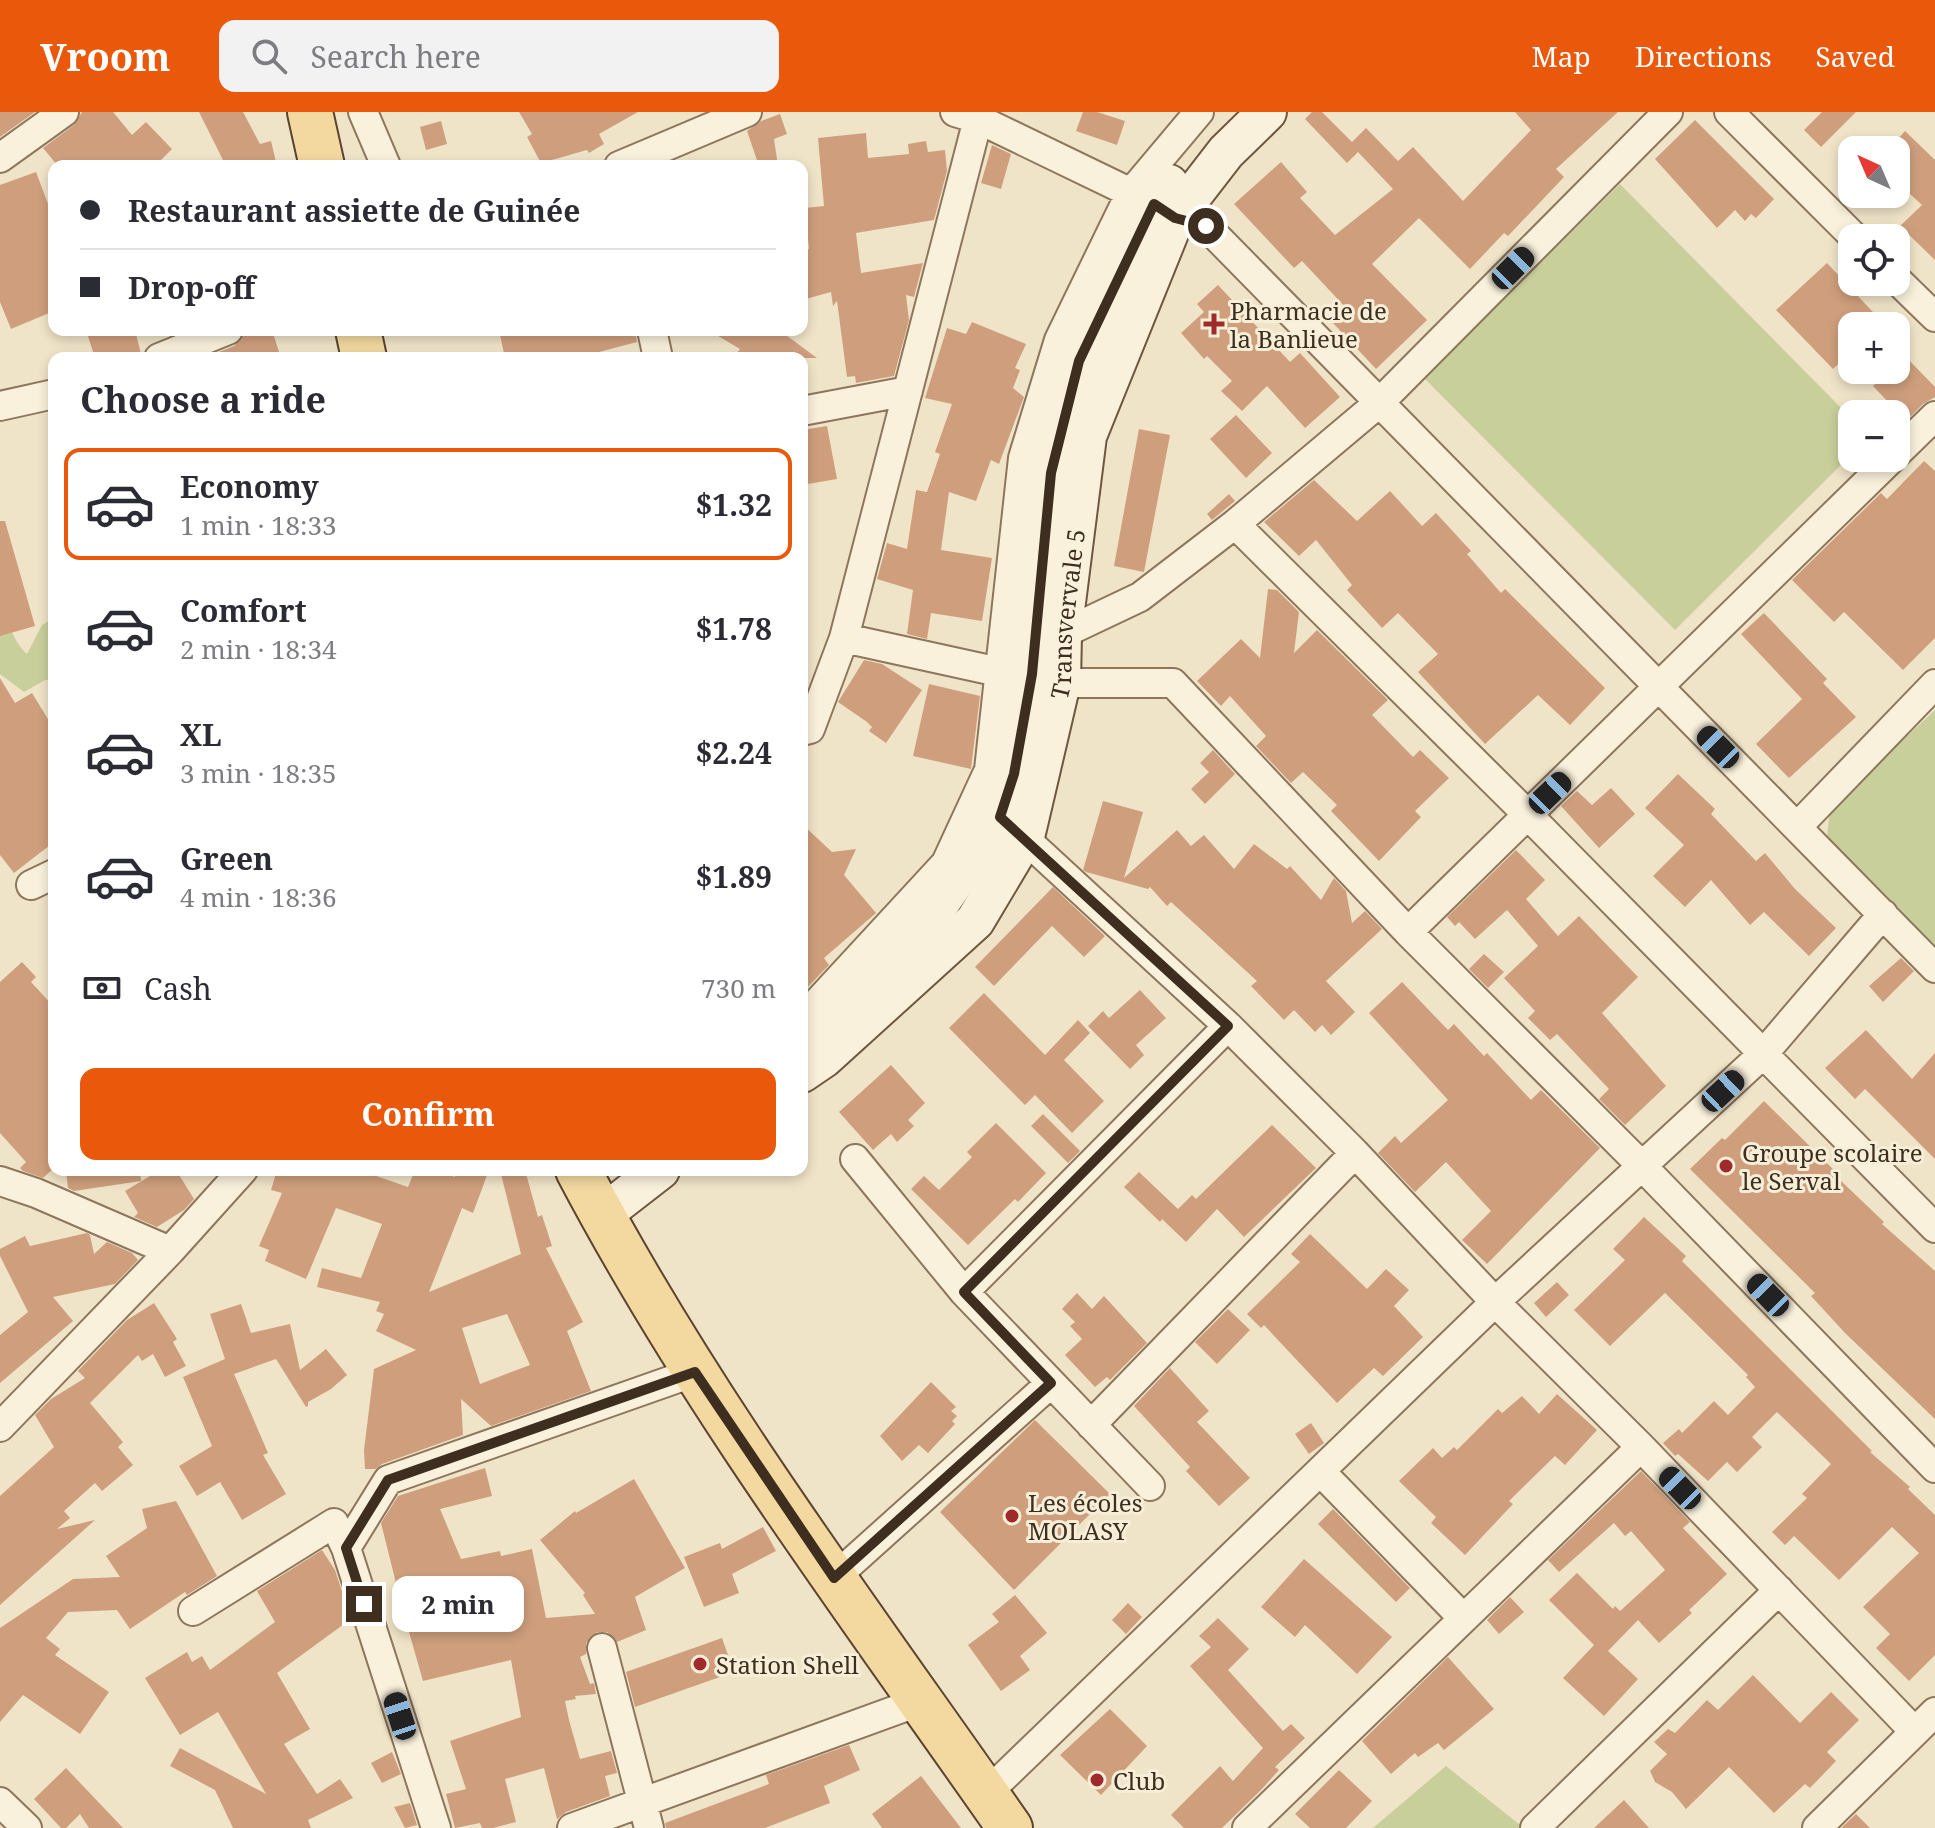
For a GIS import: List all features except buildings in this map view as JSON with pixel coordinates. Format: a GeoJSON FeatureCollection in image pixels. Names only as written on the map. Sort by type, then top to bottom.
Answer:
{"type":"FeatureCollection","features":[{"type":"Feature","properties":{"kind":"main road"},"geometry":{"type":"LineString","coordinates":[[310,112],[321,160]]}},
{"type":"Feature","properties":{"kind":"main road","name":"Transvervale 5"},"geometry":{"type":"LineString","coordinates":[[808,1035],[910,946],[1012,827],[1014,774],[1032,674],[1051,473],[1079,361],[1153,205],[1195,149],[1231,112]]}},
{"type":"Feature","properties":{"kind":"main road","name":"Transvervale 5"},"geometry":{"type":"LineString","coordinates":[[808,1069],[824,1058],[975,921],[1012,827],[1061,683],[1062,634],[1087,436],[1153,205],[1226,152],[1267,112]]}},
{"type":"Feature","properties":{"kind":"main road"},"geometry":{"type":"LineString","coordinates":[[630,1176],[591,1184],[695,1372],[834,1578],[998,1811]]}},
{"type":"Feature","properties":{"kind":"street"},"geometry":{"type":"LineString","coordinates":[[0,158],[64,112]]}},
{"type":"Feature","properties":{"kind":"street"},"geometry":{"type":"LineString","coordinates":[[363,112],[383,160]]}},
{"type":"Feature","properties":{"kind":"street"},"geometry":{"type":"LineString","coordinates":[[633,160],[747,112]]}},
{"type":"Feature","properties":{"kind":"street","name":"Transvervale 5"},"geometry":{"type":"LineString","coordinates":[[808,1012],[946,863],[989,770],[1023,458],[1059,340],[1153,205],[1199,112]]}},
{"type":"Feature","properties":{"kind":"street"},"geometry":{"type":"LineString","coordinates":[[1062,634],[1140,597],[1235,524],[1380,402],[1668,112]]}},
{"type":"Feature","properties":{"kind":"street"},"geometry":{"type":"LineString","coordinates":[[1729,112],[1841,224]]}},
{"type":"Feature","properties":{"kind":"street"},"geometry":{"type":"LineString","coordinates":[[808,730],[844,638],[908,391],[966,116],[1153,205],[1206,226],[1935,968]]}},
{"type":"Feature","properties":{"kind":"street"},"geometry":{"type":"LineString","coordinates":[[1910,293],[1935,317]]}},
{"type":"Feature","properties":{"kind":"street"},"geometry":{"type":"LineString","coordinates":[[174,352],[213,336]]}},
{"type":"Feature","properties":{"kind":"street"},"geometry":{"type":"LineString","coordinates":[[808,410],[908,391]]}},
{"type":"Feature","properties":{"kind":"street"},"geometry":{"type":"LineString","coordinates":[[0,406],[48,395]]}},
{"type":"Feature","properties":{"kind":"street"},"geometry":{"type":"LineString","coordinates":[[1910,440],[1935,416]]}},
{"type":"Feature","properties":{"kind":"street"},"geometry":{"type":"LineString","coordinates":[[1408,932],[1878,472]]}},
{"type":"Feature","properties":{"kind":"street"},"geometry":{"type":"LineString","coordinates":[[1235,524],[1528,815],[1935,1228]]}},
{"type":"Feature","properties":{"kind":"street"},"geometry":{"type":"LineString","coordinates":[[844,638],[999,672]]}},
{"type":"Feature","properties":{"kind":"street"},"geometry":{"type":"LineString","coordinates":[[1061,683],[1173,683],[1408,932],[1642,1166],[1935,1468]]}},
{"type":"Feature","properties":{"kind":"street"},"geometry":{"type":"LineString","coordinates":[[1797,827],[1935,684]]}},
{"type":"Feature","properties":{"kind":"street"},"geometry":{"type":"LineString","coordinates":[[1012,827],[1228,1026],[1355,1153],[1495,1302],[1641,1447],[1914,1731]]}},
{"type":"Feature","properties":{"kind":"street"},"geometry":{"type":"LineString","coordinates":[[998,1811],[1321,1472],[1495,1302],[1764,1053],[1883,914]]}},
{"type":"Feature","properties":{"kind":"street"},"geometry":{"type":"LineString","coordinates":[[964,1292],[1228,1026]]}},
{"type":"Feature","properties":{"kind":"street"},"geometry":{"type":"LineString","coordinates":[[1091,1425],[1355,1153]]}},
{"type":"Feature","properties":{"kind":"street"},"geometry":{"type":"LineString","coordinates":[[855,1159],[964,1292],[1150,1486]]}},
{"type":"Feature","properties":{"kind":"street"},"geometry":{"type":"LineString","coordinates":[[0,1427],[170,1251],[238,1176]]}},
{"type":"Feature","properties":{"kind":"street"},"geometry":{"type":"LineString","coordinates":[[0,1181],[36,1193],[170,1251]]}},
{"type":"Feature","properties":{"kind":"street"},"geometry":{"type":"LineString","coordinates":[[346,1548],[388,1480],[695,1372]]}},
{"type":"Feature","properties":{"kind":"street"},"geometry":{"type":"LineString","coordinates":[[834,1578],[1051,1383]]}},
{"type":"Feature","properties":{"kind":"street"},"geometry":{"type":"LineString","coordinates":[[1247,1828],[1641,1447]]}},
{"type":"Feature","properties":{"kind":"street"},"geometry":{"type":"LineString","coordinates":[[1321,1472],[1463,1618]]}},
{"type":"Feature","properties":{"kind":"street"},"geometry":{"type":"LineString","coordinates":[[193,1611],[334,1523],[346,1548],[436,1828]]}},
{"type":"Feature","properties":{"kind":"street"},"geometry":{"type":"LineString","coordinates":[[1535,1828],[1779,1590]]}},
{"type":"Feature","properties":{"kind":"street"},"geometry":{"type":"LineString","coordinates":[[602,1648],[645,1815]]}},
{"type":"Feature","properties":{"kind":"street"},"geometry":{"type":"LineString","coordinates":[[572,1828],[645,1815],[921,1701]]}},
{"type":"Feature","properties":{"kind":"street"},"geometry":{"type":"LineString","coordinates":[[1817,1828],[1935,1712]]}},
{"type":"Feature","properties":{"kind":"street"},"geometry":{"type":"LineString","coordinates":[[0,1802],[27,1828]]}},
{"type":"Feature","properties":{"kind":"green space"},"geometry":{"type":"Polygon","coordinates":[[[1620,184],[1838,405],[1838,468],[1675,630],[1424,378],[1620,184]]]}},
{"type":"Feature","properties":{"kind":"green space"},"geometry":{"type":"Polygon","coordinates":[[[0,577],[11,628],[27,654],[42,625],[48,622],[48,680],[24,692],[0,674],[0,577]]]}},
{"type":"Feature","properties":{"kind":"green space"},"geometry":{"type":"Polygon","coordinates":[[[1935,710],[1935,949],[1827,836],[1830,808],[1935,710]]]}},
{"type":"Feature","properties":{"kind":"green space"},"geometry":{"type":"Polygon","coordinates":[[[1446,1766],[1524,1828],[1373,1828],[1446,1766]]]}},
{"type":"Feature","properties":{"kind":"place","name":"Pharmacie de la Banlieue"},"geometry":{"type":"Point","coordinates":[1214,324]}},
{"type":"Feature","properties":{"kind":"place","name":"Groupe scolaire le Serval"},"geometry":{"type":"Point","coordinates":[1726,1166]}},
{"type":"Feature","properties":{"kind":"place","name":"Les écoles MOLASY"},"geometry":{"type":"Point","coordinates":[1012,1516]}},
{"type":"Feature","properties":{"kind":"place","name":"Station Shell"},"geometry":{"type":"Point","coordinates":[700,1664]}},
{"type":"Feature","properties":{"kind":"place","name":"Club"},"geometry":{"type":"Point","coordinates":[1097,1780]}},
{"type":"Feature","properties":{"kind":"route"},"geometry":{"type":"LineString","coordinates":[[364,1604],[346,1548],[388,1480],[695,1372],[834,1578],[1051,1383],[964,1292],[1228,1026],[1000,817],[1014,774],[1032,674],[1051,473],[1079,361],[1154,204],[1175,218],[1206,226]]}}]}
